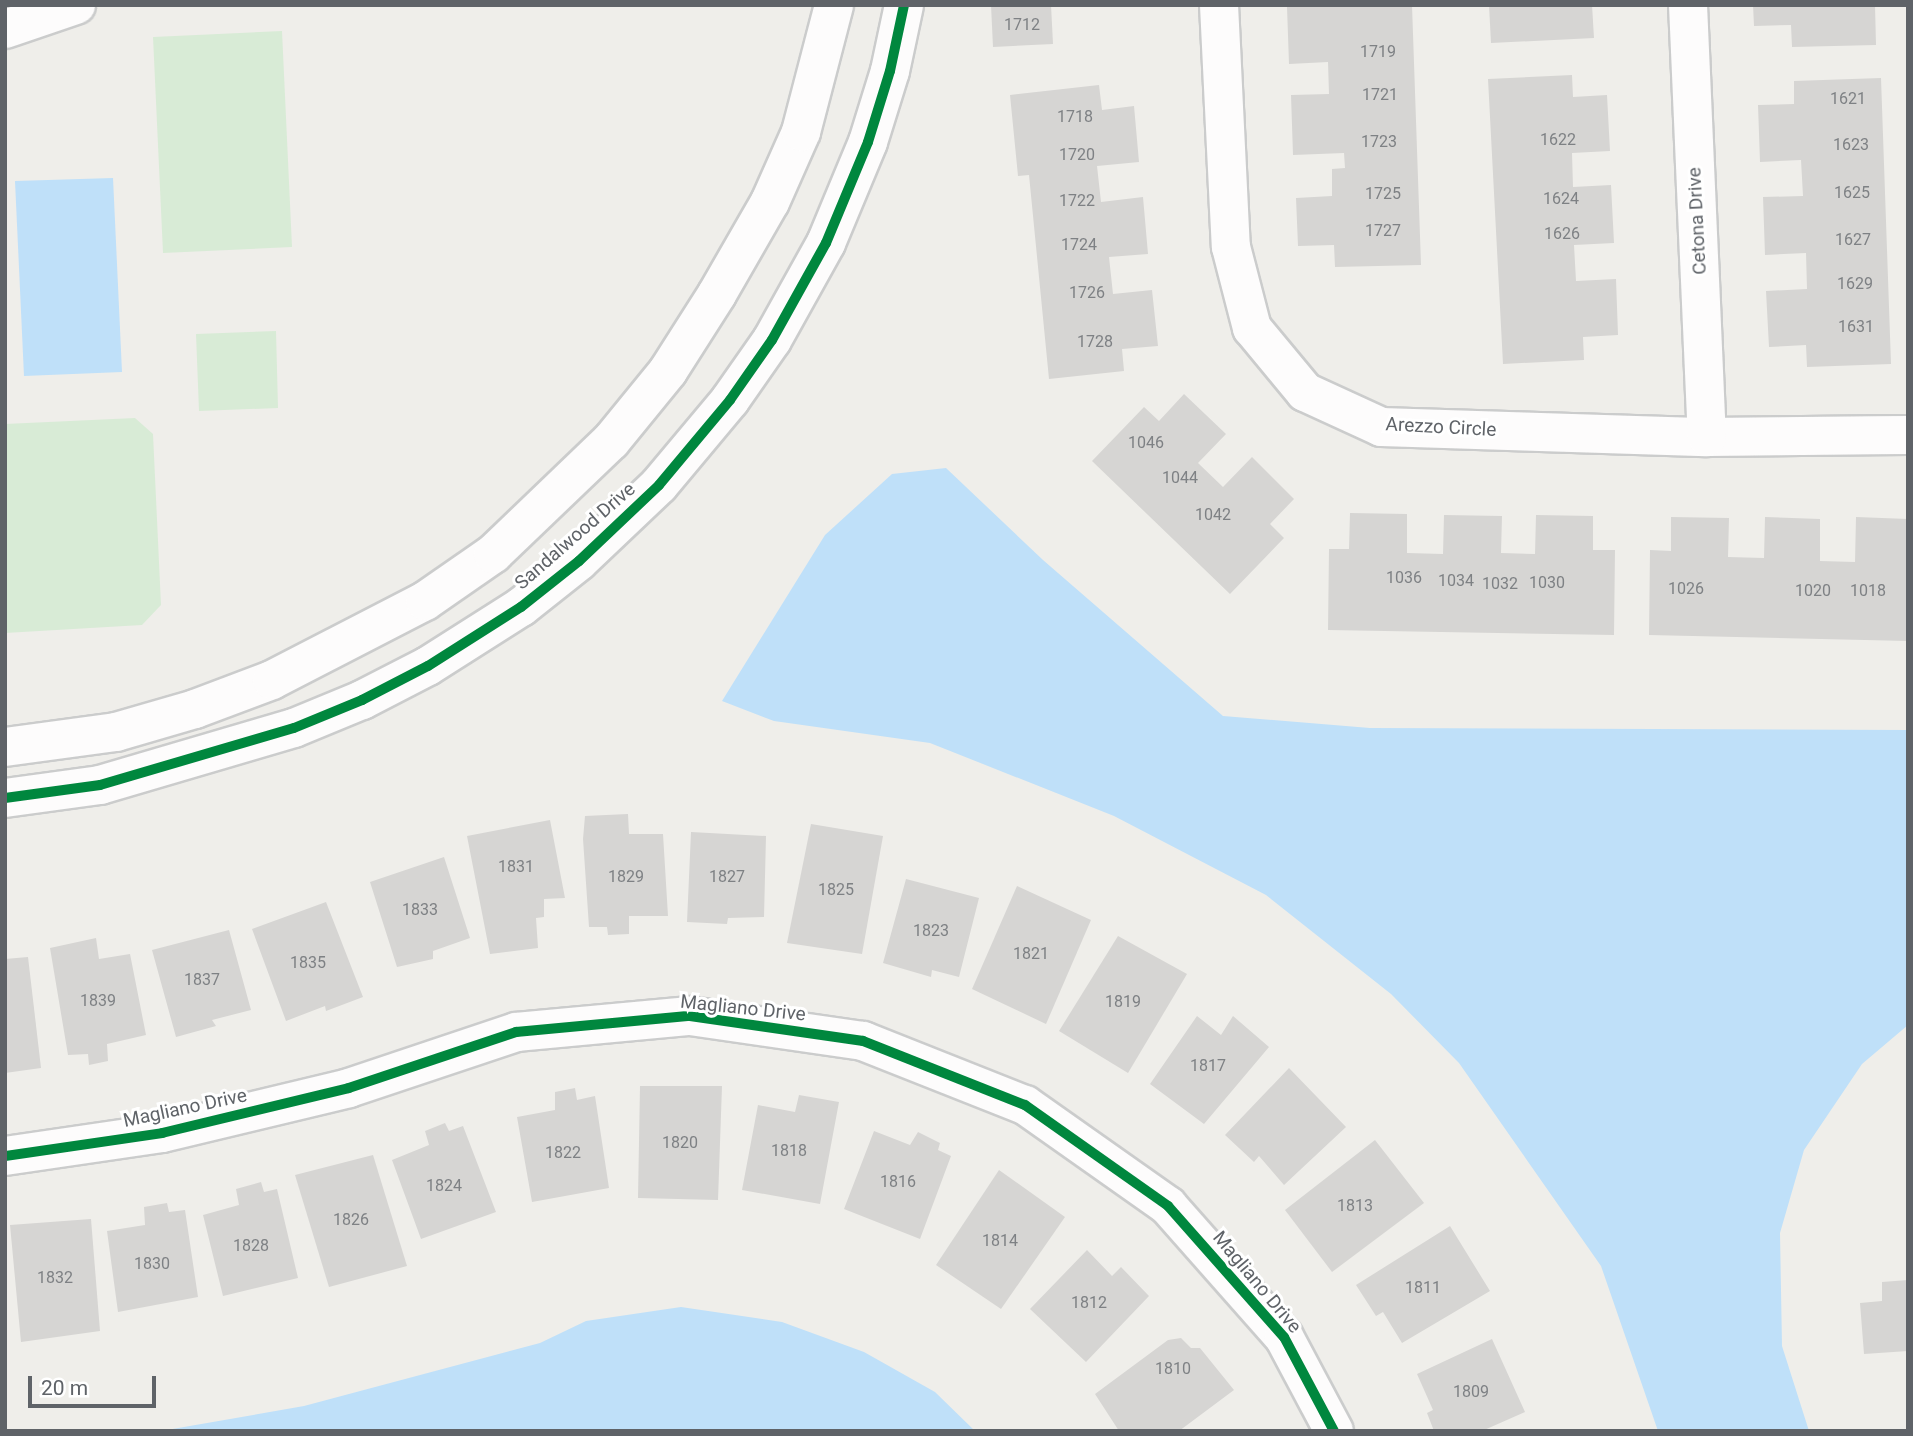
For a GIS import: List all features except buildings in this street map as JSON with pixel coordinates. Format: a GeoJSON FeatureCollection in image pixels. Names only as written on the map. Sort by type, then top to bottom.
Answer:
{"type":"FeatureCollection","features":[{"type":"Feature","properties":{"kind":"street"},"geometry":{"type":"LineString","coordinates":[[5,29],[76,5]]}},
{"type":"Feature","properties":{"kind":"street"},"geometry":{"type":"LineString","coordinates":[[5,747],[116,732],[195,709],[272,680],[425,601],[493,554],[611,441],[668,371],[718,294],[769,202],[801,132],[834,5]]}},
{"type":"Feature","properties":{"kind":"street","name":"Sandalwood Drive"},"geometry":{"type":"LineString","coordinates":[[5,798],[100,785],[295,728],[428,666],[521,607],[579,561],[659,485],[730,400],[772,340],[826,243],[868,142],[890,71],[904,5]]}},
{"type":"Feature","properties":{"kind":"street","name":"Arezzo Circle"},"geometry":{"type":"LineString","coordinates":[[1219,5],[1231,247],[1252,328],[1305,392],[1381,426],[1707,437],[1908,435]]}},
{"type":"Feature","properties":{"kind":"street","name":"Cetona Drive"},"geometry":{"type":"LineString","coordinates":[[1688,5],[1707,437]]}},
{"type":"Feature","properties":{"kind":"street","name":"Magliano Drive"},"geometry":{"type":"LineString","coordinates":[[5,1156],[162,1133],[349,1088],[516,1032],[690,1016],[863,1041],[1025,1105],[1168,1206],[1284,1337],[1334,1431]]}},
{"type":"Feature","properties":{"kind":"green space"},"geometry":{"type":"Polygon","coordinates":[[[282,31],[292,247],[163,253],[153,37],[282,31]]]}},
{"type":"Feature","properties":{"kind":"green space"},"geometry":{"type":"Polygon","coordinates":[[[276,331],[278,408],[199,411],[196,334],[276,331]]]}},
{"type":"Feature","properties":{"kind":"green space"},"geometry":{"type":"Polygon","coordinates":[[[135,418],[153,434],[161,605],[142,625],[5,633],[5,424],[135,418]]]}},
{"type":"Feature","properties":{"kind":"water"},"geometry":{"type":"Polygon","coordinates":[[[113,178],[122,372],[24,376],[15,181],[113,178]]]}},
{"type":"Feature","properties":{"kind":"water"},"geometry":{"type":"Polygon","coordinates":[[[946,468],[1043,560],[1223,716],[1370,728],[1908,730],[1908,1025],[1862,1064],[1804,1150],[1780,1233],[1782,1346],[1809,1431],[1658,1431],[1601,1266],[1459,1063],[1391,994],[1266,895],[1114,816],[930,743],[774,721],[722,701],[825,535],[892,474],[946,468]]]}},
{"type":"Feature","properties":{"kind":"water"},"geometry":{"type":"Polygon","coordinates":[[[681,1307],[782,1322],[864,1352],[935,1392],[975,1431],[161,1431],[304,1406],[540,1343],[586,1321],[681,1307]]]}},
{"type":"Feature","properties":{"kind":"cycle path"},"geometry":{"type":"LineString","coordinates":[[5,798],[100,785],[294,728],[362,700],[428,666],[521,607],[579,561],[659,485],[730,400],[772,340],[826,243],[868,142],[890,71],[904,5]]}},
{"type":"Feature","properties":{"kind":"cycle path"},"geometry":{"type":"LineString","coordinates":[[5,1156],[162,1133],[349,1088],[516,1032],[690,1016],[863,1041],[1025,1105],[1168,1206],[1284,1337],[1334,1431]]}}]}
